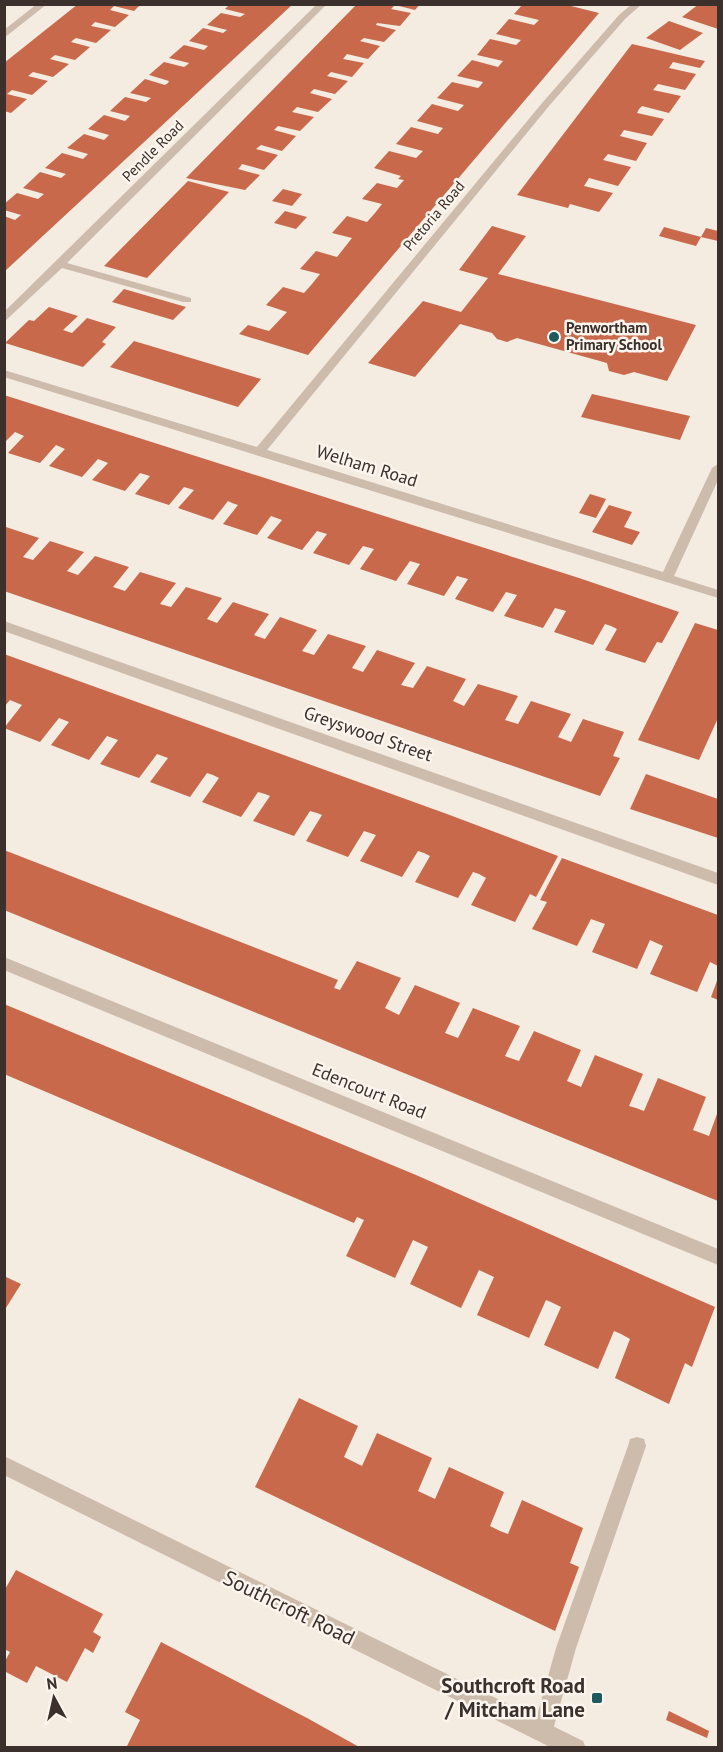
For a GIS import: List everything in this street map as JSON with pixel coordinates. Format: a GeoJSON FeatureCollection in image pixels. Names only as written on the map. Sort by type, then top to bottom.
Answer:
{"type":"FeatureCollection","features":[{"type":"Feature","properties":{"kind":"street"},"geometry":{"type":"LineString","coordinates":[[4,35],[43,4]]}},
{"type":"Feature","properties":{"kind":"street","name":"Pendle Road"},"geometry":{"type":"LineString","coordinates":[[4,319],[323,4]]}},
{"type":"Feature","properties":{"kind":"street","name":"Pretoria Road"},"geometry":{"type":"LineString","coordinates":[[259,452],[546,104],[622,17],[638,4]]}},
{"type":"Feature","properties":{"kind":"street"},"geometry":{"type":"LineString","coordinates":[[60,264],[186,300]]}},
{"type":"Feature","properties":{"kind":"street","name":"Welham Road"},"geometry":{"type":"LineString","coordinates":[[4,373],[718,594]]}},
{"type":"Feature","properties":{"kind":"street"},"geometry":{"type":"LineString","coordinates":[[667,577],[718,468]]}},
{"type":"Feature","properties":{"kind":"street","name":"Greyswood Street"},"geometry":{"type":"LineString","coordinates":[[4,626],[718,879]]}},
{"type":"Feature","properties":{"kind":"street","name":"Edencourt Road"},"geometry":{"type":"LineString","coordinates":[[4,963],[718,1257]]}},
{"type":"Feature","properties":{"kind":"street"},"geometry":{"type":"LineString","coordinates":[[543,1730],[566,1648],[637,1446]]}},
{"type":"Feature","properties":{"kind":"street","name":"Southcroft Road"},"geometry":{"type":"LineString","coordinates":[[4,1465],[576,1748]]}},
{"type":"Feature","properties":{"kind":"building"},"geometry":{"type":"Polygon","coordinates":[[[78,4],[141,4],[134,11],[114,6],[110,10],[129,15],[115,27],[95,22],[91,26],[111,30],[96,43],[76,38],[73,40],[71,42],[90,47],[75,60],[55,55],[50,59],[69,64],[53,77],[33,72],[28,76],[48,81],[32,95],[12,90],[7,94],[27,99],[11,113],[4,111],[4,63],[78,4]]]}},
{"type":"Feature","properties":{"kind":"building"},"geometry":{"type":"Polygon","coordinates":[[[230,4],[293,4],[4,272],[4,216],[15,220],[21,215],[4,210],[4,204],[17,193],[38,199],[44,194],[23,188],[40,172],[61,178],[66,174],[45,168],[62,153],[83,159],[88,154],[67,148],[84,134],[104,140],[109,135],[88,129],[104,115],[125,121],[130,116],[110,111],[125,97],[146,102],[151,98],[130,93],[145,79],[165,85],[169,81],[149,75],[164,62],[184,67],[187,65],[189,63],[169,58],[184,45],[204,50],[208,46],[189,41],[203,28],[223,33],[227,30],[207,25],[221,13],[240,17],[245,14],[225,9],[230,4]]]}},
{"type":"Feature","properties":{"kind":"building"},"geometry":{"type":"Polygon","coordinates":[[[357,4],[420,4],[415,10],[395,5],[391,9],[411,13],[400,26],[377,23],[376,25],[396,30],[384,42],[364,38],[360,41],[380,46],[368,59],[347,54],[343,59],[364,63],[352,77],[331,72],[327,76],[348,81],[335,94],[314,89],[310,93],[332,99],[318,112],[297,107],[292,112],[314,117],[300,131],[278,126],[274,130],[296,136],[282,151],[261,145],[256,149],[278,155],[264,170],[242,164],[238,169],[260,175],[245,190],[186,178],[357,4]]]}},
{"type":"Feature","properties":{"kind":"building"},"geometry":{"type":"Polygon","coordinates":[[[523,4],[563,4],[599,13],[308,355],[239,334],[248,325],[269,331],[287,312],[266,305],[283,287],[304,293],[320,274],[300,269],[316,251],[337,257],[352,238],[332,233],[347,216],[367,222],[382,204],[362,199],[377,183],[397,188],[404,180],[398,179],[401,176],[374,168],[389,151],[416,158],[423,151],[396,144],[411,127],[438,134],[443,128],[417,121],[432,104],[458,111],[464,105],[437,98],[452,82],[478,88],[481,85],[483,82],[457,76],[472,60],[498,67],[503,61],[477,55],[490,39],[516,45],[521,40],[496,34],[509,19],[534,25],[539,20],[514,14],[523,4]]]}},
{"type":"Feature","properties":{"kind":"building"},"geometry":{"type":"Polygon","coordinates":[[[699,4],[718,4],[718,29],[682,17],[699,4]]]}},
{"type":"Feature","properties":{"kind":"building"},"geometry":{"type":"Polygon","coordinates":[[[669,21],[703,33],[680,50],[646,38],[669,21]]]}},
{"type":"Feature","properties":{"kind":"building"},"geometry":{"type":"Polygon","coordinates":[[[632,44],[705,61],[700,68],[673,62],[669,68],[696,74],[685,90],[658,84],[653,90],[681,96],[669,113],[642,106],[639,109],[637,113],[664,119],[652,136],[624,130],[620,136],[647,143],[636,161],[608,154],[603,160],[631,167],[618,186],[589,178],[584,186],[613,193],[599,212],[570,204],[568,208],[517,195],[632,44]]]}},
{"type":"Feature","properties":{"kind":"building"},"geometry":{"type":"Polygon","coordinates":[[[188,181],[229,192],[147,278],[104,266],[188,181]]]}},
{"type":"Feature","properties":{"kind":"building"},"geometry":{"type":"Polygon","coordinates":[[[283,189],[302,194],[292,206],[272,201],[283,189]]]}},
{"type":"Feature","properties":{"kind":"building"},"geometry":{"type":"Polygon","coordinates":[[[285,211],[307,217],[296,229],[274,223],[285,211]]]}},
{"type":"Feature","properties":{"kind":"building"},"geometry":{"type":"Polygon","coordinates":[[[492,226],[526,236],[498,274],[696,325],[667,381],[634,372],[624,375],[609,371],[607,363],[517,338],[507,342],[497,339],[492,333],[460,324],[415,377],[368,363],[423,301],[461,312],[488,278],[459,270],[492,226]]]}},
{"type":"Feature","properties":{"kind":"building"},"geometry":{"type":"Polygon","coordinates":[[[664,227],[701,237],[696,246],[659,236],[664,227]]]}},
{"type":"Feature","properties":{"kind":"building"},"geometry":{"type":"Polygon","coordinates":[[[706,228],[718,231],[718,241],[701,237],[706,228]]]}},
{"type":"Feature","properties":{"kind":"building"},"geometry":{"type":"Polygon","coordinates":[[[124,289],[186,307],[173,320],[112,302],[124,289]]]}},
{"type":"Feature","properties":{"kind":"building"},"geometry":{"type":"Polygon","coordinates":[[[49,307],[78,316],[63,330],[72,333],[87,318],[116,327],[102,342],[106,344],[83,367],[5,343],[29,320],[34,321],[49,307]]]}},
{"type":"Feature","properties":{"kind":"building"},"geometry":{"type":"Polygon","coordinates":[[[134,341],[261,379],[238,407],[110,367],[134,341]]]}},
{"type":"Feature","properties":{"kind":"building"},"geometry":{"type":"Polygon","coordinates":[[[592,394],[690,416],[680,440],[581,417],[592,394]]]}},
{"type":"Feature","properties":{"kind":"building"},"geometry":{"type":"Polygon","coordinates":[[[4,395],[679,612],[662,643],[657,642],[645,663],[605,650],[617,629],[611,626],[605,624],[593,645],[554,632],[566,611],[555,608],[543,628],[504,616],[517,595],[506,592],[493,612],[455,599],[468,579],[457,576],[444,596],[407,584],[420,564],[410,561],[396,581],[360,569],[374,549],[363,546],[349,565],[313,553],[327,534],[317,531],[302,550],[267,538],[282,520],[271,516],[257,535],[223,524],[238,505],[228,501],[213,520],[178,508],[194,490],[184,487],[169,505],[135,494],[150,476],[140,473],[125,491],[92,480],[108,463],[98,459],[82,477],[49,466],[65,449],[56,445],[40,463],[8,453],[24,436],[15,432],[4,443],[4,395]]]}},
{"type":"Feature","properties":{"kind":"building"},"geometry":{"type":"Polygon","coordinates":[[[590,494],[606,499],[596,518],[579,513],[590,494]]]}},
{"type":"Feature","properties":{"kind":"building"},"geometry":{"type":"Polygon","coordinates":[[[609,505],[632,512],[624,527],[640,532],[632,545],[592,532],[609,505]]]}},
{"type":"Feature","properties":{"kind":"building"},"geometry":{"type":"Polygon","coordinates":[[[6,527],[39,538],[23,557],[33,560],[50,541],[84,552],[67,571],[78,575],[95,556],[129,567],[113,587],[125,591],[140,572],[176,583],[160,604],[171,607],[186,587],[222,598],[207,619],[217,623],[233,602],[269,614],[254,635],[265,639],[280,617],[317,630],[302,651],[314,655],[328,634],[366,646],[352,668],[363,672],[377,650],[415,663],[401,685],[413,688],[427,666],[466,679],[453,701],[464,706],[478,684],[518,696],[505,720],[518,724],[531,701],[571,714],[558,737],[571,742],[583,719],[624,732],[613,756],[620,758],[600,796],[4,591],[6,527]]]}},
{"type":"Feature","properties":{"kind":"building"},"geometry":{"type":"Polygon","coordinates":[[[695,623],[718,630],[718,718],[699,760],[638,740],[695,623]]]}},
{"type":"Feature","properties":{"kind":"building"},"geometry":{"type":"Polygon","coordinates":[[[4,654],[558,856],[536,897],[530,894],[515,922],[471,905],[486,878],[479,874],[473,872],[458,898],[415,882],[430,856],[424,853],[418,851],[402,877],[360,861],[376,835],[364,831],[348,857],[306,841],[322,815],[317,813],[310,811],[294,836],[253,821],[270,796],[265,794],[258,792],[241,817],[202,802],[219,778],[213,775],[207,773],[190,797],[150,782],[168,758],[157,754],[139,778],[100,764],[118,740],[107,736],[89,760],[51,745],[69,722],[59,718],[40,742],[4,728],[22,705],[10,700],[4,707],[4,654]]]}},
{"type":"Feature","properties":{"kind":"building"},"geometry":{"type":"Polygon","coordinates":[[[646,774],[718,799],[718,838],[630,809],[646,774]]]}},
{"type":"Feature","properties":{"kind":"building"},"geometry":{"type":"Polygon","coordinates":[[[4,850],[338,980],[334,988],[340,990],[357,961],[401,978],[385,1008],[399,1015],[415,985],[460,1003],[445,1033],[458,1038],[473,1008],[520,1026],[505,1056],[513,1059],[519,1061],[534,1031],[581,1050],[567,1081],[581,1087],[595,1055],[643,1074],[629,1106],[644,1111],[658,1078],[706,1097],[693,1130],[709,1136],[718,1111],[718,1201],[4,910],[4,850]]]}},
{"type":"Feature","properties":{"kind":"building"},"geometry":{"type":"Polygon","coordinates":[[[562,858],[718,915],[718,966],[710,962],[697,992],[650,974],[663,946],[650,940],[637,969],[592,952],[605,924],[591,919],[577,946],[532,929],[547,902],[540,900],[562,858]]]}},
{"type":"Feature","properties":{"kind":"building"},"geometry":{"type":"Polygon","coordinates":[[[718,978],[718,1000],[711,997],[718,978]]]}},
{"type":"Feature","properties":{"kind":"building"},"geometry":{"type":"Polygon","coordinates":[[[4,1004],[416,1175],[715,1307],[692,1367],[685,1363],[669,1404],[615,1378],[630,1339],[621,1334],[614,1331],[598,1369],[544,1345],[561,1307],[553,1303],[546,1300],[529,1338],[477,1315],[494,1277],[479,1270],[461,1308],[410,1284],[428,1247],[413,1240],[395,1278],[346,1256],[364,1220],[357,1217],[354,1223],[4,1074],[4,1004]]]}},
{"type":"Feature","properties":{"kind":"building"},"geometry":{"type":"Polygon","coordinates":[[[4,1276],[21,1284],[4,1311],[4,1276]]]}},
{"type":"Feature","properties":{"kind":"building"},"geometry":{"type":"Polygon","coordinates":[[[299,1398],[358,1426],[344,1457],[362,1466],[377,1433],[432,1458],[418,1491],[435,1499],[449,1467],[504,1492],[490,1526],[500,1531],[508,1534],[522,1500],[583,1528],[570,1563],[579,1567],[555,1631],[255,1487],[299,1398]]]}},
{"type":"Feature","properties":{"kind":"building"},"geometry":{"type":"Polygon","coordinates":[[[16,1570],[103,1614],[93,1632],[101,1637],[93,1653],[85,1648],[67,1682],[36,1666],[27,1683],[4,1671],[4,1663],[10,1652],[4,1649],[4,1591],[16,1570]]]}},
{"type":"Feature","properties":{"kind":"building"},"geometry":{"type":"Polygon","coordinates":[[[161,1642],[361,1748],[130,1748],[127,1746],[140,1720],[125,1712],[161,1642]]]}},
{"type":"Feature","properties":{"kind":"building"},"geometry":{"type":"Polygon","coordinates":[[[669,1711],[709,1731],[707,1738],[666,1720],[669,1711]]]}},
{"type":"Feature","properties":{"kind":"place","name":"Penwortham Primary School"},"geometry":{"type":"Point","coordinates":[554,337]}},
{"type":"Feature","properties":{"kind":"place","name":"Southcroft Road / Mitcham Lane"},"geometry":{"type":"Point","coordinates":[597,1698]}}]}
